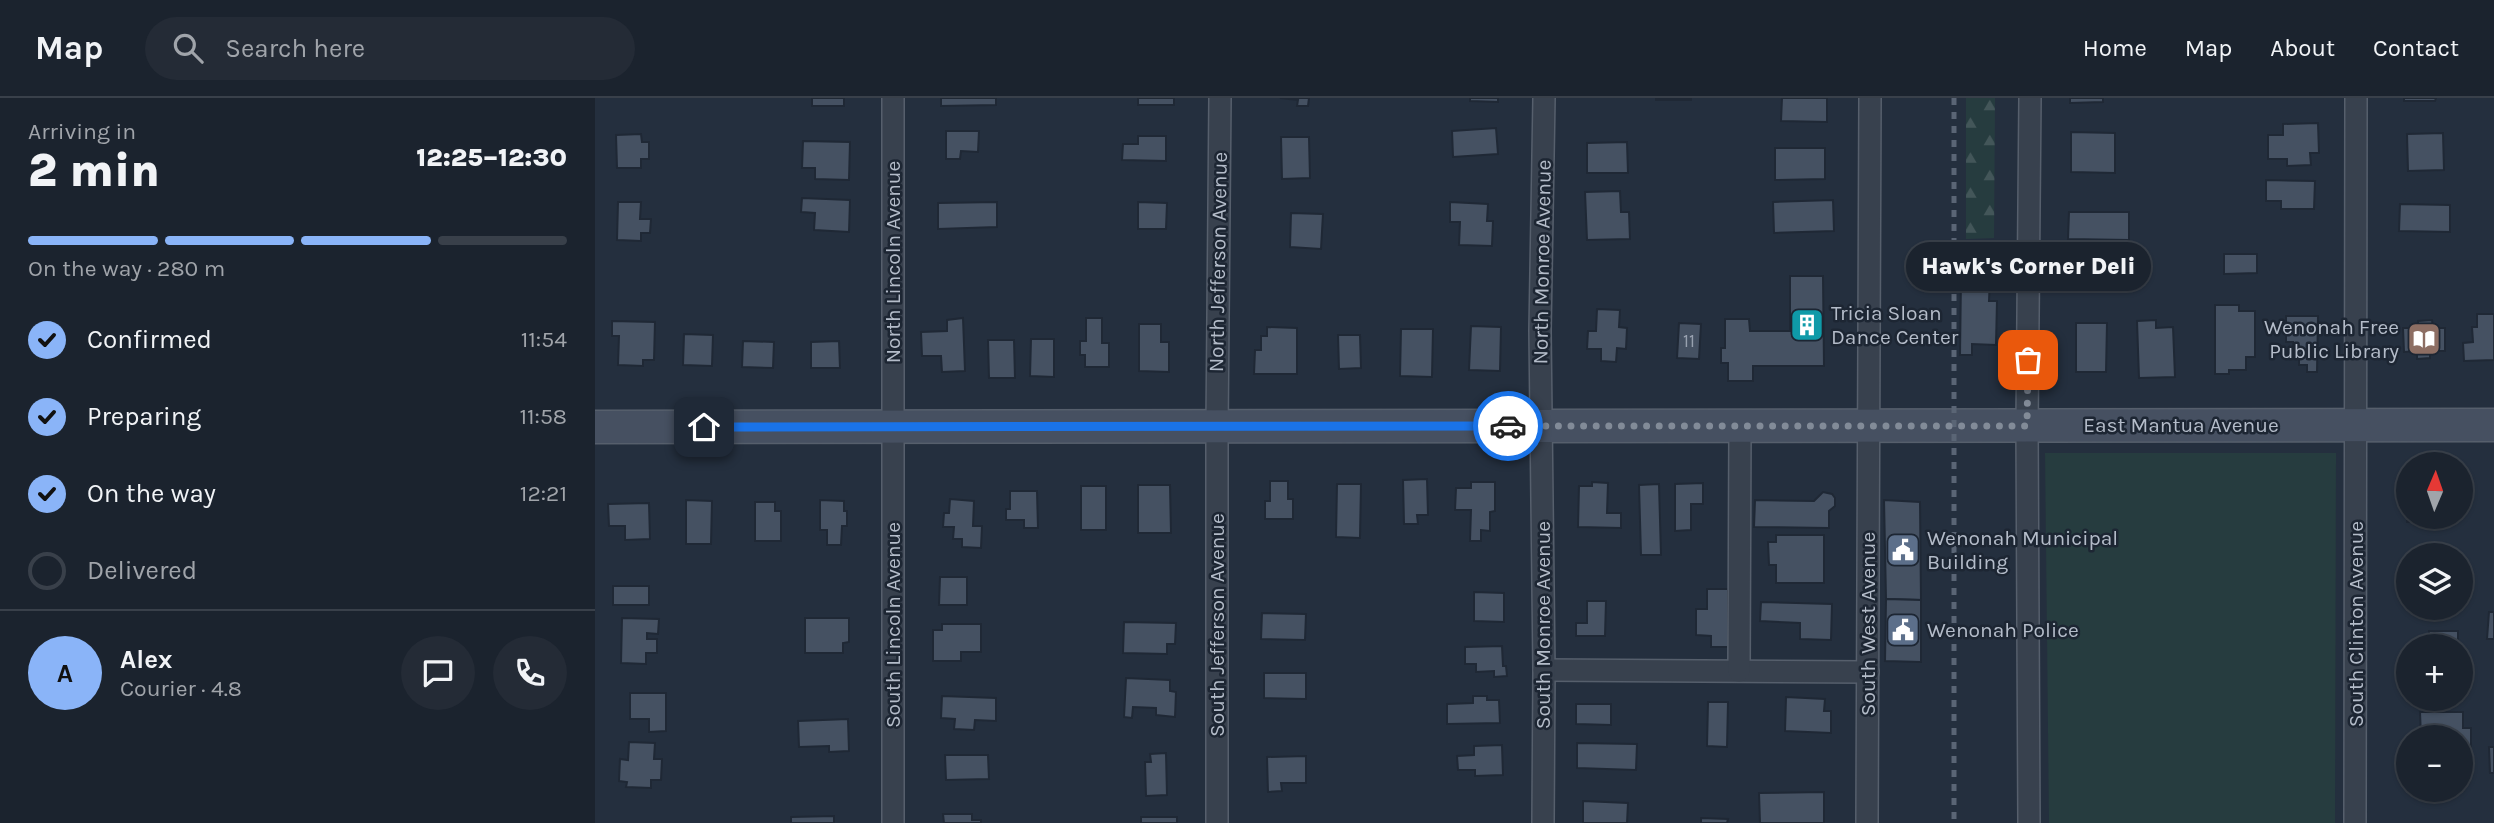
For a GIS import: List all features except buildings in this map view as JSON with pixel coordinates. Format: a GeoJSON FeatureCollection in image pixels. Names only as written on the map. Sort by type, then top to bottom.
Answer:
{"type":"FeatureCollection","features":[{"type":"Feature","properties":{"kind":"street","name":"North Lincoln Avenue"},"geometry":{"type":"LineString","coordinates":[[893,98],[893,427]]}},
{"type":"Feature","properties":{"kind":"street","name":"North Jefferson Avenue"},"geometry":{"type":"LineString","coordinates":[[1217,427],[1220,98]]}},
{"type":"Feature","properties":{"kind":"street","name":"North Monroe Avenue"},"geometry":{"type":"LineString","coordinates":[[1542,426],[1540,331],[1544,98]]}},
{"type":"Feature","properties":{"kind":"street","name":"South West Avenue"},"geometry":{"type":"LineString","coordinates":[[1867,823],[1871,98]]}},
{"type":"Feature","properties":{"kind":"street"},"geometry":{"type":"LineString","coordinates":[[2029,823],[2027,426],[2030,98]]}},
{"type":"Feature","properties":{"kind":"street","name":"South Clinton Avenue"},"geometry":{"type":"LineString","coordinates":[[2355,823],[2356,98]]}},
{"type":"Feature","properties":{"kind":"street","name":"East Mantua Avenue"},"geometry":{"type":"LineString","coordinates":[[595,427],[2494,425]]}},
{"type":"Feature","properties":{"kind":"street","name":"South Monroe Avenue"},"geometry":{"type":"LineString","coordinates":[[1542,426],[1542,823]]}},
{"type":"Feature","properties":{"kind":"street"},"geometry":{"type":"LineString","coordinates":[[1739,671],[1740,426]]}},
{"type":"Feature","properties":{"kind":"street","name":"South Lincoln Avenue"},"geometry":{"type":"LineString","coordinates":[[893,427],[893,823]]}},
{"type":"Feature","properties":{"kind":"street","name":"South Jefferson Avenue"},"geometry":{"type":"LineString","coordinates":[[1217,427],[1217,823]]}},
{"type":"Feature","properties":{"kind":"street"},"geometry":{"type":"LineString","coordinates":[[1544,670],[1868,672]]}},
{"type":"Feature","properties":{"kind":"green space"},"geometry":{"type":"Polygon","coordinates":[[[1966,98],[1995,98],[1994,238],[1966,239],[1966,98]]]}},
{"type":"Feature","properties":{"kind":"green space"},"geometry":{"type":"Polygon","coordinates":[[[2045,453],[2336,453],[2335,823],[2049,823],[2045,453]]]}},
{"type":"Feature","properties":{"kind":"railway"},"geometry":{"type":"LineString","coordinates":[[1954,98],[1954,823]]}},
{"type":"Feature","properties":{"kind":"way so far"},"geometry":{"type":"LineString","coordinates":[[1508,426],[2027,426],[2028,360]]}},
{"type":"Feature","properties":{"kind":"place","name":"Tricia Sloan Dance Center"},"geometry":{"type":"Point","coordinates":[1807,325]}},
{"type":"Feature","properties":{"kind":"place","name":"Wenonah Free Public Library"},"geometry":{"type":"Point","coordinates":[2424,339]}},
{"type":"Feature","properties":{"kind":"place","name":"Hawk's Corner Deli"},"geometry":{"type":"Point","coordinates":[2028,360]}},
{"type":"Feature","properties":{"kind":"place","name":"Wenonah Municipal Building"},"geometry":{"type":"Point","coordinates":[1903,550]}},
{"type":"Feature","properties":{"kind":"place","name":"Wenonah Police"},"geometry":{"type":"Point","coordinates":[1903,630]}},
{"type":"Feature","properties":{"kind":"route"},"geometry":{"type":"LineString","coordinates":[[704,427],[1508,426]]}}]}
